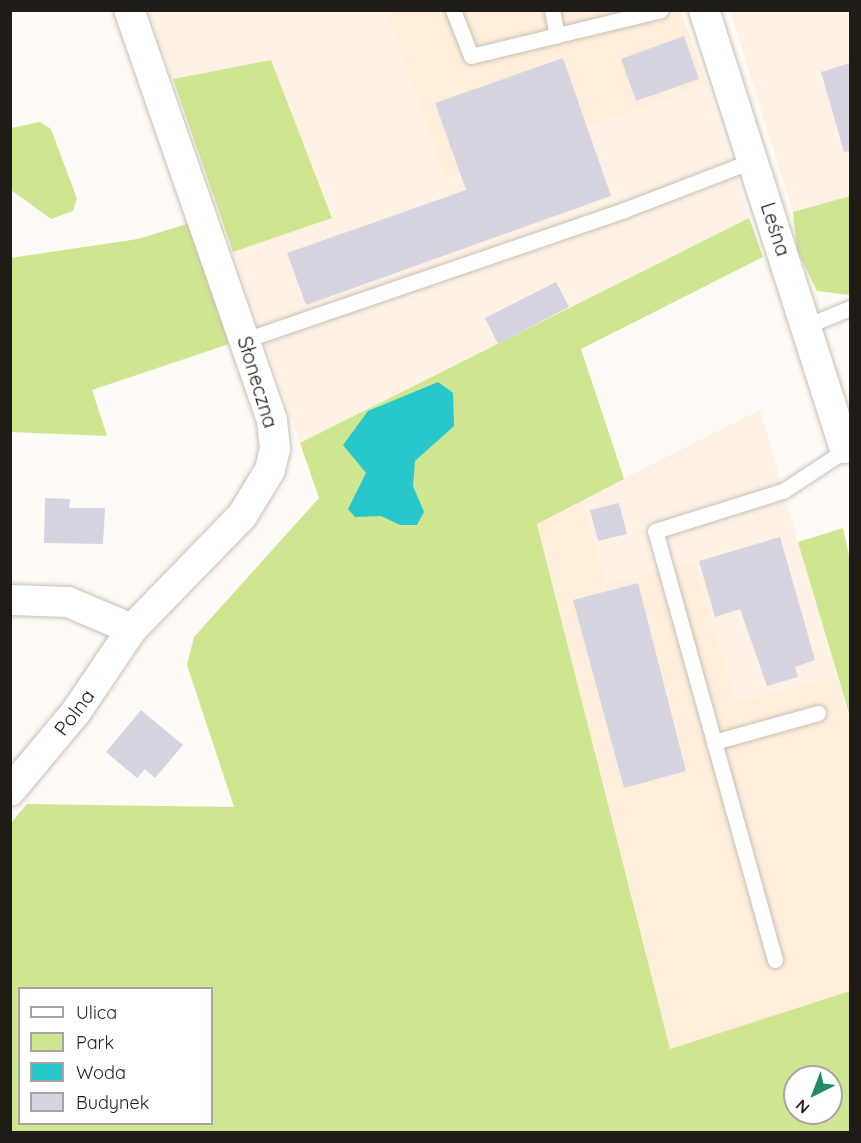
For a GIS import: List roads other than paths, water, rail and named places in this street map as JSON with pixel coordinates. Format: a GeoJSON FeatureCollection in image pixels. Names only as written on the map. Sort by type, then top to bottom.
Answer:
{"type":"FeatureCollection","features":[{"type":"Feature","properties":{"kind":"street","name":"Słoneczna"},"geometry":{"type":"LineString","coordinates":[[129,10],[272,420],[275,449],[270,470],[242,516],[213,550],[132,629]]}},
{"type":"Feature","properties":{"kind":"street","name":"Leśna"},"geometry":{"type":"LineString","coordinates":[[704,10],[848,447]]}},
{"type":"Feature","properties":{"kind":"street"},"geometry":{"type":"LineString","coordinates":[[10,600],[68,602],[132,629]]}},
{"type":"Feature","properties":{"kind":"street","name":"Polna"},"geometry":{"type":"LineString","coordinates":[[10,791],[76,712],[132,629]]}},
{"type":"Feature","properties":{"kind":"lane"},"geometry":{"type":"LineString","coordinates":[[453,10],[471,56],[661,10]]}},
{"type":"Feature","properties":{"kind":"lane"},"geometry":{"type":"LineString","coordinates":[[552,10],[557,36]]}},
{"type":"Feature","properties":{"kind":"lane"},"geometry":{"type":"LineString","coordinates":[[245,340],[624,210],[754,160]]}},
{"type":"Feature","properties":{"kind":"lane"},"geometry":{"type":"LineString","coordinates":[[807,326],[850,308]]}},
{"type":"Feature","properties":{"kind":"lane"},"geometry":{"type":"LineString","coordinates":[[775,960],[655,531],[783,491],[848,447]]}},
{"type":"Feature","properties":{"kind":"lane"},"geometry":{"type":"LineString","coordinates":[[714,742],[818,713]]}},
{"type":"Feature","properties":{"kind":"water"},"geometry":{"type":"Polygon","coordinates":[[[438,382],[453,393],[454,426],[415,461],[413,486],[424,512],[417,525],[400,525],[381,516],[355,517],[348,509],[366,473],[343,445],[368,411],[438,382]]]}}]}
